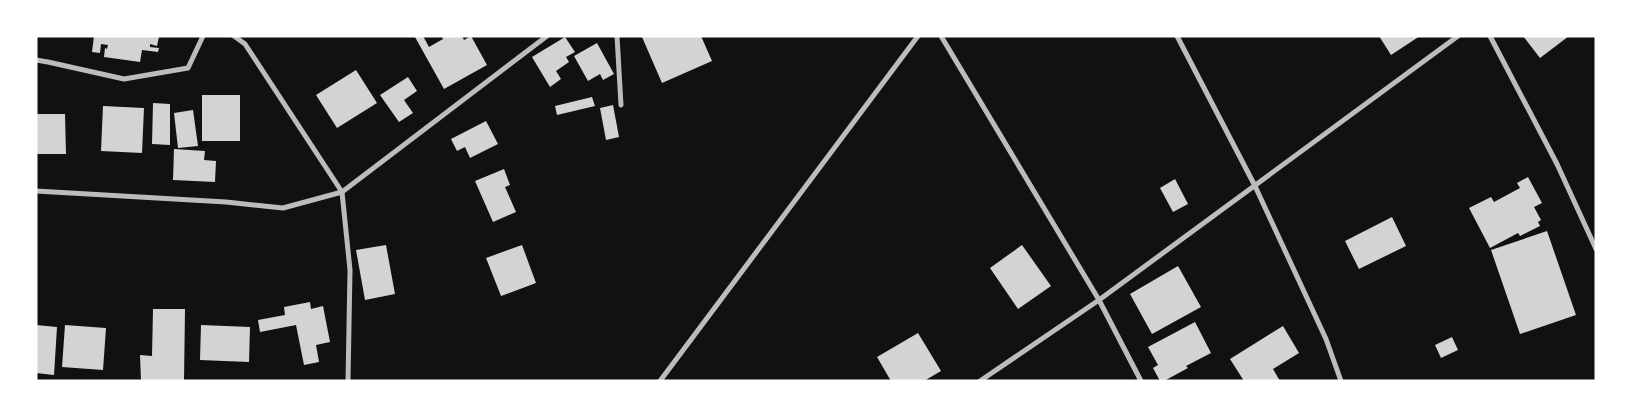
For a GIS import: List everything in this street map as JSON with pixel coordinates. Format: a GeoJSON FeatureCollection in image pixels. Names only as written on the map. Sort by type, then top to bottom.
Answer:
{"type":"FeatureCollection","features":[{"type":"Feature","properties":{"kind":"street"},"geometry":{"type":"LineString","coordinates":[[36,60],[124,80],[188,68],[203,36]]}},
{"type":"Feature","properties":{"kind":"street"},"geometry":{"type":"LineString","coordinates":[[234,36],[245,44],[342,192],[350,270],[348,381]]}},
{"type":"Feature","properties":{"kind":"street"},"geometry":{"type":"LineString","coordinates":[[36,191],[226,202],[282,208],[342,192],[547,36]]}},
{"type":"Feature","properties":{"kind":"street"},"geometry":{"type":"LineString","coordinates":[[617,36],[620,105]]}},
{"type":"Feature","properties":{"kind":"street"},"geometry":{"type":"LineString","coordinates":[[660,381],[918,36]]}},
{"type":"Feature","properties":{"kind":"street"},"geometry":{"type":"LineString","coordinates":[[941,36],[1099,300],[1141,381]]}},
{"type":"Feature","properties":{"kind":"street"},"geometry":{"type":"LineString","coordinates":[[1176,36],[1255,186],[1326,339],[1341,381]]}},
{"type":"Feature","properties":{"kind":"street"},"geometry":{"type":"LineString","coordinates":[[980,381],[1099,300],[1458,36]]}},
{"type":"Feature","properties":{"kind":"street"},"geometry":{"type":"LineString","coordinates":[[1490,36],[1556,164],[1596,248]]}},
{"type":"Feature","properties":{"kind":"building"},"geometry":{"type":"Polygon","coordinates":[[[94,36],[159,37],[157,46],[150,44],[150,47],[159,48],[158,52],[142,50],[140,62],[104,57],[105,48],[107,49],[108,45],[101,44],[100,53],[92,52],[94,36]]]}},
{"type":"Feature","properties":{"kind":"building"},"geometry":{"type":"Polygon","coordinates":[[[423,36],[429,47],[443,39],[442,36],[462,36],[464,40],[471,36],[487,65],[444,89],[415,37],[423,36]]]}},
{"type":"Feature","properties":{"kind":"building"},"geometry":{"type":"Polygon","coordinates":[[[701,36],[712,61],[662,83],[642,37],[701,36]]]}},
{"type":"Feature","properties":{"kind":"building"},"geometry":{"type":"Polygon","coordinates":[[[1379,36],[1420,36],[1391,55],[1379,36]]]}},
{"type":"Feature","properties":{"kind":"building"},"geometry":{"type":"Polygon","coordinates":[[[1523,36],[1569,36],[1540,58],[1523,36]]]}},
{"type":"Feature","properties":{"kind":"building"},"geometry":{"type":"Polygon","coordinates":[[[565,37],[575,52],[566,57],[569,62],[556,71],[561,79],[550,87],[532,57],[565,37]]]}},
{"type":"Feature","properties":{"kind":"building"},"geometry":{"type":"Polygon","coordinates":[[[597,43],[614,74],[603,80],[600,74],[588,81],[574,56],[597,43]]]}},
{"type":"Feature","properties":{"kind":"building"},"geometry":{"type":"Polygon","coordinates":[[[356,70],[377,103],[337,128],[316,95],[356,70]]]}},
{"type":"Feature","properties":{"kind":"building"},"geometry":{"type":"Polygon","coordinates":[[[408,77],[417,91],[404,100],[413,113],[399,122],[380,95],[408,77]]]}},
{"type":"Feature","properties":{"kind":"building"},"geometry":{"type":"Polygon","coordinates":[[[202,95],[240,95],[240,141],[202,141],[202,95]]]}},
{"type":"Feature","properties":{"kind":"building"},"geometry":{"type":"Polygon","coordinates":[[[592,97],[595,106],[557,115],[555,106],[592,97]]]}},
{"type":"Feature","properties":{"kind":"building"},"geometry":{"type":"Polygon","coordinates":[[[153,103],[170,104],[170,145],[152,144],[153,103]]]}},
{"type":"Feature","properties":{"kind":"building"},"geometry":{"type":"Polygon","coordinates":[[[613,105],[619,137],[606,140],[600,108],[613,105]]]}},
{"type":"Feature","properties":{"kind":"building"},"geometry":{"type":"Polygon","coordinates":[[[103,106],[144,108],[142,153],[101,151],[103,106]]]}},
{"type":"Feature","properties":{"kind":"building"},"geometry":{"type":"Polygon","coordinates":[[[193,110],[198,146],[178,148],[174,113],[193,110]]]}},
{"type":"Feature","properties":{"kind":"building"},"geometry":{"type":"Polygon","coordinates":[[[36,114],[65,114],[66,154],[36,154],[36,114]]]}},
{"type":"Feature","properties":{"kind":"building"},"geometry":{"type":"Polygon","coordinates":[[[486,121],[498,144],[470,158],[465,147],[457,151],[451,139],[486,121]]]}},
{"type":"Feature","properties":{"kind":"building"},"geometry":{"type":"Polygon","coordinates":[[[174,149],[205,151],[204,160],[216,161],[215,182],[173,180],[174,149]]]}},
{"type":"Feature","properties":{"kind":"building"},"geometry":{"type":"Polygon","coordinates":[[[504,169],[510,185],[505,187],[516,212],[493,222],[475,181],[504,169]]]}},
{"type":"Feature","properties":{"kind":"building"},"geometry":{"type":"Polygon","coordinates":[[[1528,177],[1542,203],[1534,207],[1541,220],[1538,222],[1540,226],[1520,236],[1518,233],[1490,248],[1469,208],[1491,197],[1494,202],[1520,188],[1517,183],[1528,177]]]}},
{"type":"Feature","properties":{"kind":"building"},"geometry":{"type":"Polygon","coordinates":[[[1175,179],[1188,204],[1173,212],[1160,188],[1175,179]]]}},
{"type":"Feature","properties":{"kind":"building"},"geometry":{"type":"Polygon","coordinates":[[[1392,217],[1406,246],[1359,269],[1345,241],[1392,217]]]}},
{"type":"Feature","properties":{"kind":"building"},"geometry":{"type":"Polygon","coordinates":[[[1547,231],[1576,315],[1520,334],[1491,250],[1547,231]]]}},
{"type":"Feature","properties":{"kind":"building"},"geometry":{"type":"Polygon","coordinates":[[[386,245],[395,294],[365,300],[356,250],[386,245]]]}},
{"type":"Feature","properties":{"kind":"building"},"geometry":{"type":"Polygon","coordinates":[[[522,245],[536,283],[501,296],[486,258],[522,245]]]}},
{"type":"Feature","properties":{"kind":"building"},"geometry":{"type":"Polygon","coordinates":[[[1022,245],[1051,286],[1018,309],[990,268],[1022,245]]]}},
{"type":"Feature","properties":{"kind":"building"},"geometry":{"type":"Polygon","coordinates":[[[1178,266],[1201,307],[1152,334],[1130,294],[1178,266]]]}},
{"type":"Feature","properties":{"kind":"building"},"geometry":{"type":"Polygon","coordinates":[[[310,302],[311,309],[323,306],[330,342],[316,345],[319,362],[304,365],[296,325],[260,332],[258,320],[285,315],[284,307],[310,302]]]}},
{"type":"Feature","properties":{"kind":"building"},"geometry":{"type":"Polygon","coordinates":[[[153,309],[185,309],[184,381],[141,381],[140,355],[152,356],[153,309]]]}},
{"type":"Feature","properties":{"kind":"building"},"geometry":{"type":"Polygon","coordinates":[[[1195,322],[1211,353],[1186,366],[1188,368],[1164,381],[1160,381],[1153,368],[1158,365],[1148,347],[1195,322]]]}},
{"type":"Feature","properties":{"kind":"building"},"geometry":{"type":"Polygon","coordinates":[[[36,325],[57,327],[54,375],[36,373],[36,325]]]}},
{"type":"Feature","properties":{"kind":"building"},"geometry":{"type":"Polygon","coordinates":[[[65,325],[106,328],[103,370],[62,367],[65,325]]]}},
{"type":"Feature","properties":{"kind":"building"},"geometry":{"type":"Polygon","coordinates":[[[201,325],[250,327],[249,362],[200,360],[201,325]]]}},
{"type":"Feature","properties":{"kind":"building"},"geometry":{"type":"Polygon","coordinates":[[[1283,326],[1299,353],[1273,369],[1280,381],[1244,381],[1230,359],[1283,326]]]}},
{"type":"Feature","properties":{"kind":"building"},"geometry":{"type":"Polygon","coordinates":[[[918,333],[941,371],[924,381],[891,381],[877,357],[918,333]]]}},
{"type":"Feature","properties":{"kind":"building"},"geometry":{"type":"Polygon","coordinates":[[[1452,337],[1458,350],[1441,358],[1435,345],[1452,337]]]}}]}
